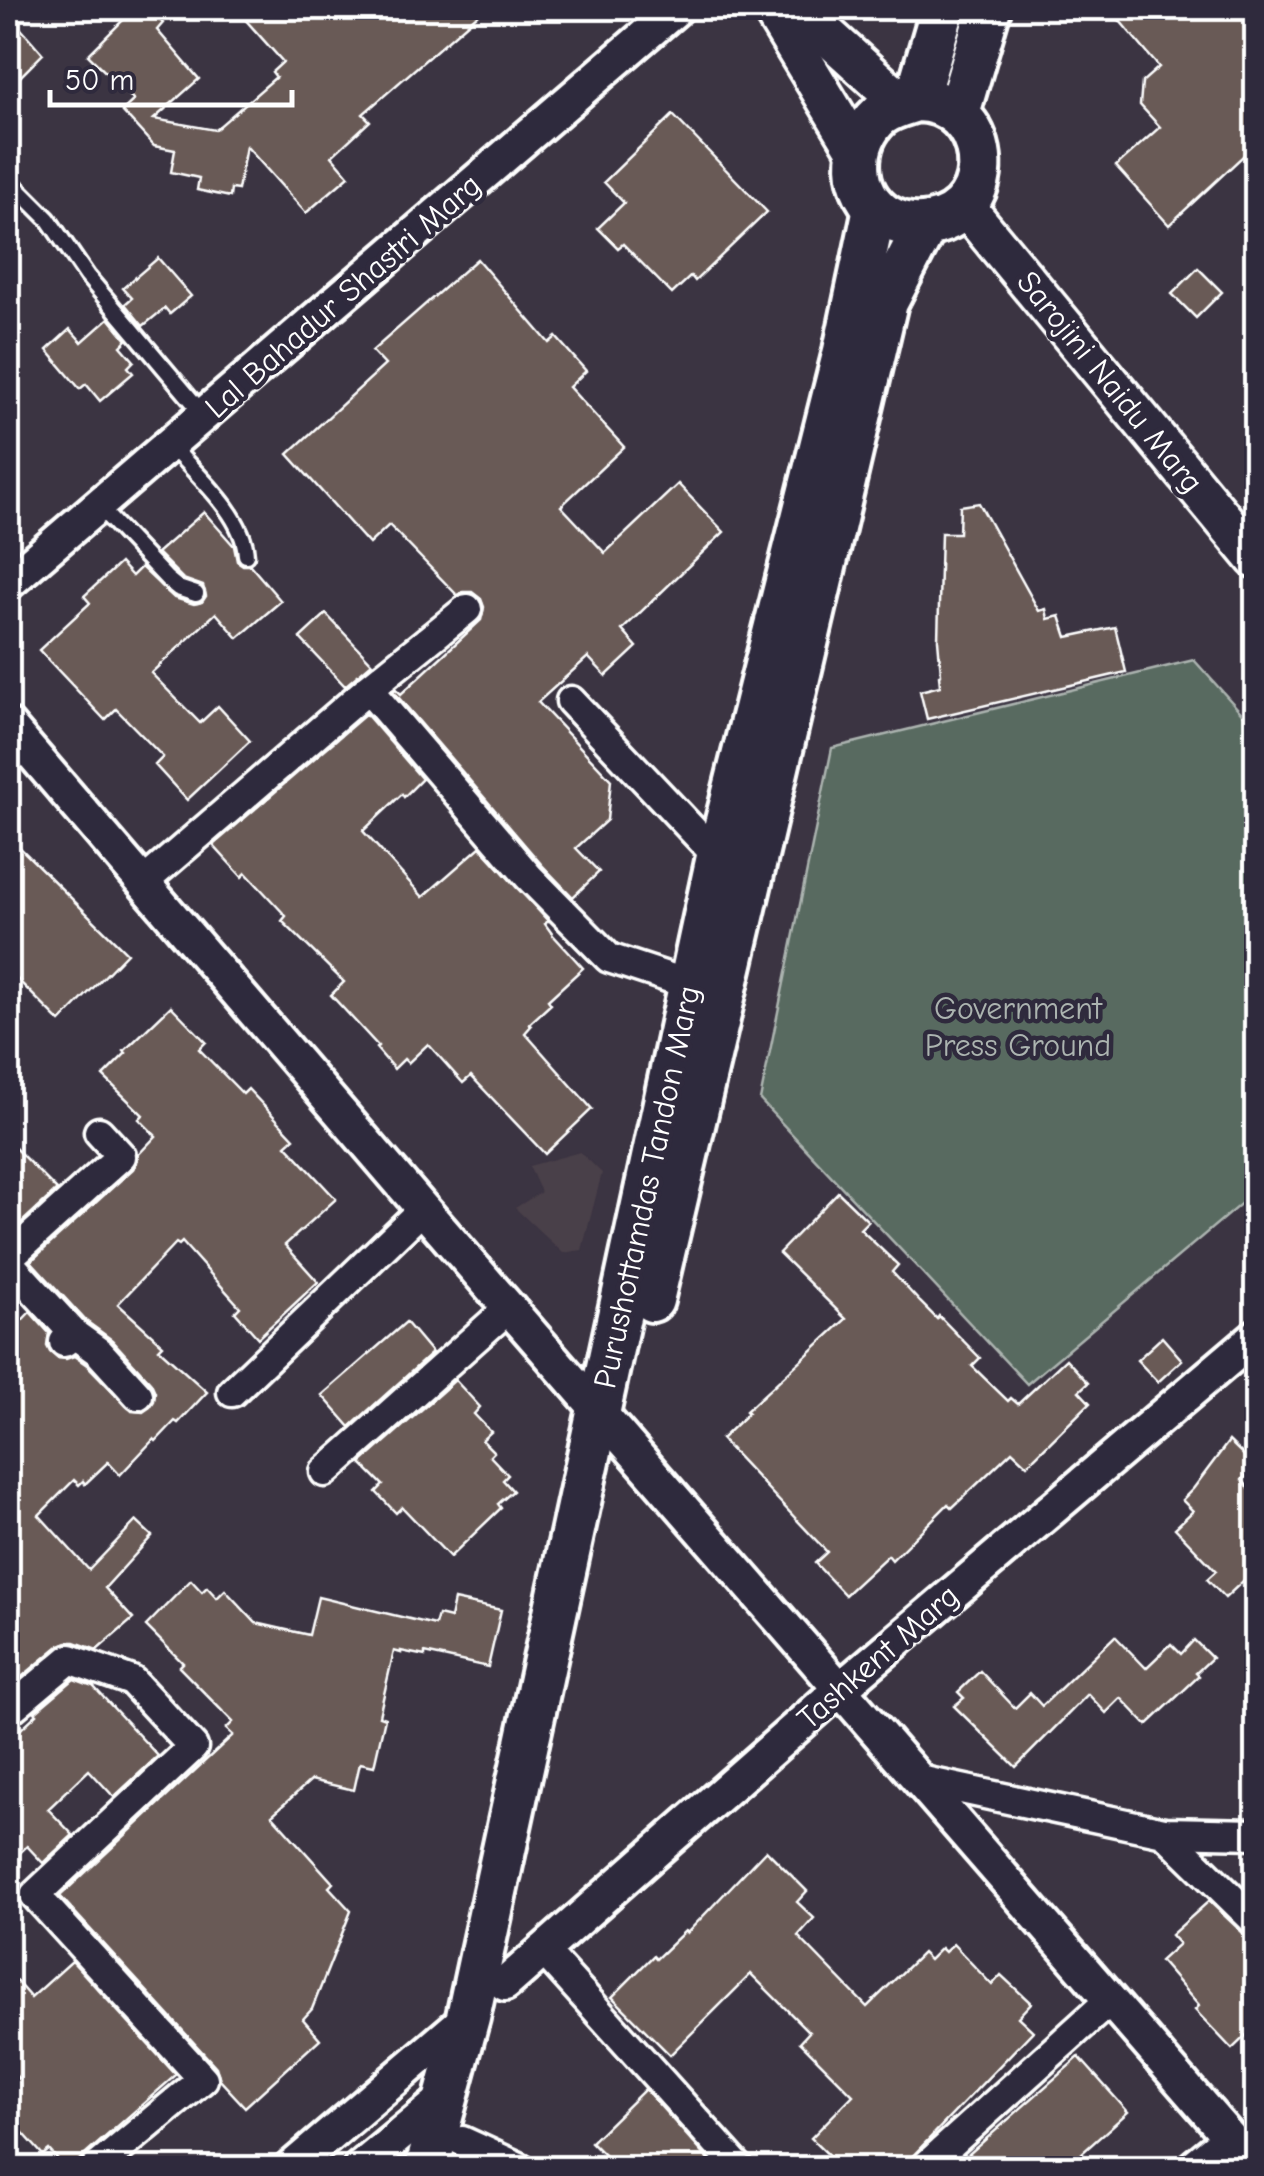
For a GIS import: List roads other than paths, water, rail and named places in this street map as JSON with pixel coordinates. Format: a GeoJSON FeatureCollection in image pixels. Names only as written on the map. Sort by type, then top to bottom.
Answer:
{"type":"FeatureCollection","features":[{"type":"Feature","properties":{"kind":"main road"},"geometry":{"type":"LineString","coordinates":[[771,8],[858,152]]}},
{"type":"Feature","properties":{"kind":"main road"},"geometry":{"type":"LineString","coordinates":[[797,8],[910,102]]}},
{"type":"Feature","properties":{"kind":"main road"},"geometry":{"type":"LineString","coordinates":[[910,102],[943,8]]}},
{"type":"Feature","properties":{"kind":"main road"},"geometry":{"type":"LineString","coordinates":[[958,113],[990,8]]}},
{"type":"Feature","properties":{"kind":"main road"},"geometry":{"type":"LineString","coordinates":[[932,100],[958,113],[977,142],[981,162],[978,182],[957,212],[926,225],[910,225],[875,208],[863,192],[857,172],[858,152],[865,132],[878,117],[910,102],[932,100]]}},
{"type":"Feature","properties":{"kind":"main road","name":"Sarojini Naidu Marg"},"geometry":{"type":"LineString","coordinates":[[964,204],[1256,559]]}},
{"type":"Feature","properties":{"kind":"main road","name":"Purushottamdas Tandon Marg"},"geometry":{"type":"LineString","coordinates":[[427,2168],[468,2017],[609,1423],[718,858],[840,369],[875,208]]}},
{"type":"Feature","properties":{"kind":"main road"},"geometry":{"type":"LineString","coordinates":[[459,2155],[505,1984],[609,1423],[886,302],[926,225]]}},
{"type":"Feature","properties":{"kind":"street","name":"Lal Bahadur Shastri Marg"},"geometry":{"type":"LineString","coordinates":[[8,583],[677,8]]}},
{"type":"Feature","properties":{"kind":"street"},"geometry":{"type":"LineString","coordinates":[[144,882],[467,609]]}},
{"type":"Feature","properties":{"kind":"street"},"geometry":{"type":"LineString","coordinates":[[368,689],[529,878],[609,958],[691,985]]}},
{"type":"Feature","properties":{"kind":"street"},"geometry":{"type":"LineString","coordinates":[[571,701],[718,858]]}},
{"type":"Feature","properties":{"kind":"street"},"geometry":{"type":"LineString","coordinates":[[8,725],[1256,2168]]}},
{"type":"Feature","properties":{"kind":"street"},"geometry":{"type":"LineString","coordinates":[[99,1132],[121,1156],[8,1260],[69,1338],[99,1352],[138,1395]]}},
{"type":"Feature","properties":{"kind":"street"},"geometry":{"type":"LineString","coordinates":[[232,1392],[423,1209]]}},
{"type":"Feature","properties":{"kind":"street"},"geometry":{"type":"LineString","coordinates":[[325,1472],[509,1308]]}},
{"type":"Feature","properties":{"kind":"street","name":"Tashkent Marg"},"geometry":{"type":"LineString","coordinates":[[505,1984],[840,1689],[1256,1336]]}},
{"type":"Feature","properties":{"kind":"street"},"geometry":{"type":"LineString","coordinates":[[8,1711],[70,1658],[132,1681],[193,1747],[35,1895],[203,2079],[96,2168]]}},
{"type":"Feature","properties":{"kind":"street"},"geometry":{"type":"LineString","coordinates":[[919,1780],[1164,1832],[1256,1834]]}},
{"type":"Feature","properties":{"kind":"street"},"geometry":{"type":"LineString","coordinates":[[1164,1832],[1256,1922]]}},
{"type":"Feature","properties":{"kind":"street"},"geometry":{"type":"LineString","coordinates":[[542,1950],[739,2168]]}},
{"type":"Feature","properties":{"kind":"street"},"geometry":{"type":"LineString","coordinates":[[924,2168],[1110,2000]]}},
{"type":"Feature","properties":{"kind":"street"},"geometry":{"type":"LineString","coordinates":[[291,2168],[468,2017]]}},
{"type":"Feature","properties":{"kind":"street"},"geometry":{"type":"LineString","coordinates":[[360,2168],[446,2096]]}},
{"type":"Feature","properties":{"kind":"street"},"geometry":{"type":"LineString","coordinates":[[1189,2168],[1228,2136]]}},
{"type":"Feature","properties":{"kind":"street"},"geometry":{"type":"LineString","coordinates":[[459,2155],[521,2168]]}},
{"type":"Feature","properties":{"kind":"lane"},"geometry":{"type":"LineString","coordinates":[[8,179],[48,219],[86,276],[204,416]]}},
{"type":"Feature","properties":{"kind":"lane"},"geometry":{"type":"LineString","coordinates":[[170,445],[232,515],[246,555]]}},
{"type":"Feature","properties":{"kind":"lane"},"geometry":{"type":"LineString","coordinates":[[98,506],[167,579],[196,594]]}},
{"type":"Feature","properties":{"kind":"park label","name":"Government Press Ground"},"geometry":{"type":"Point","coordinates":[1018,1026]}}]}
